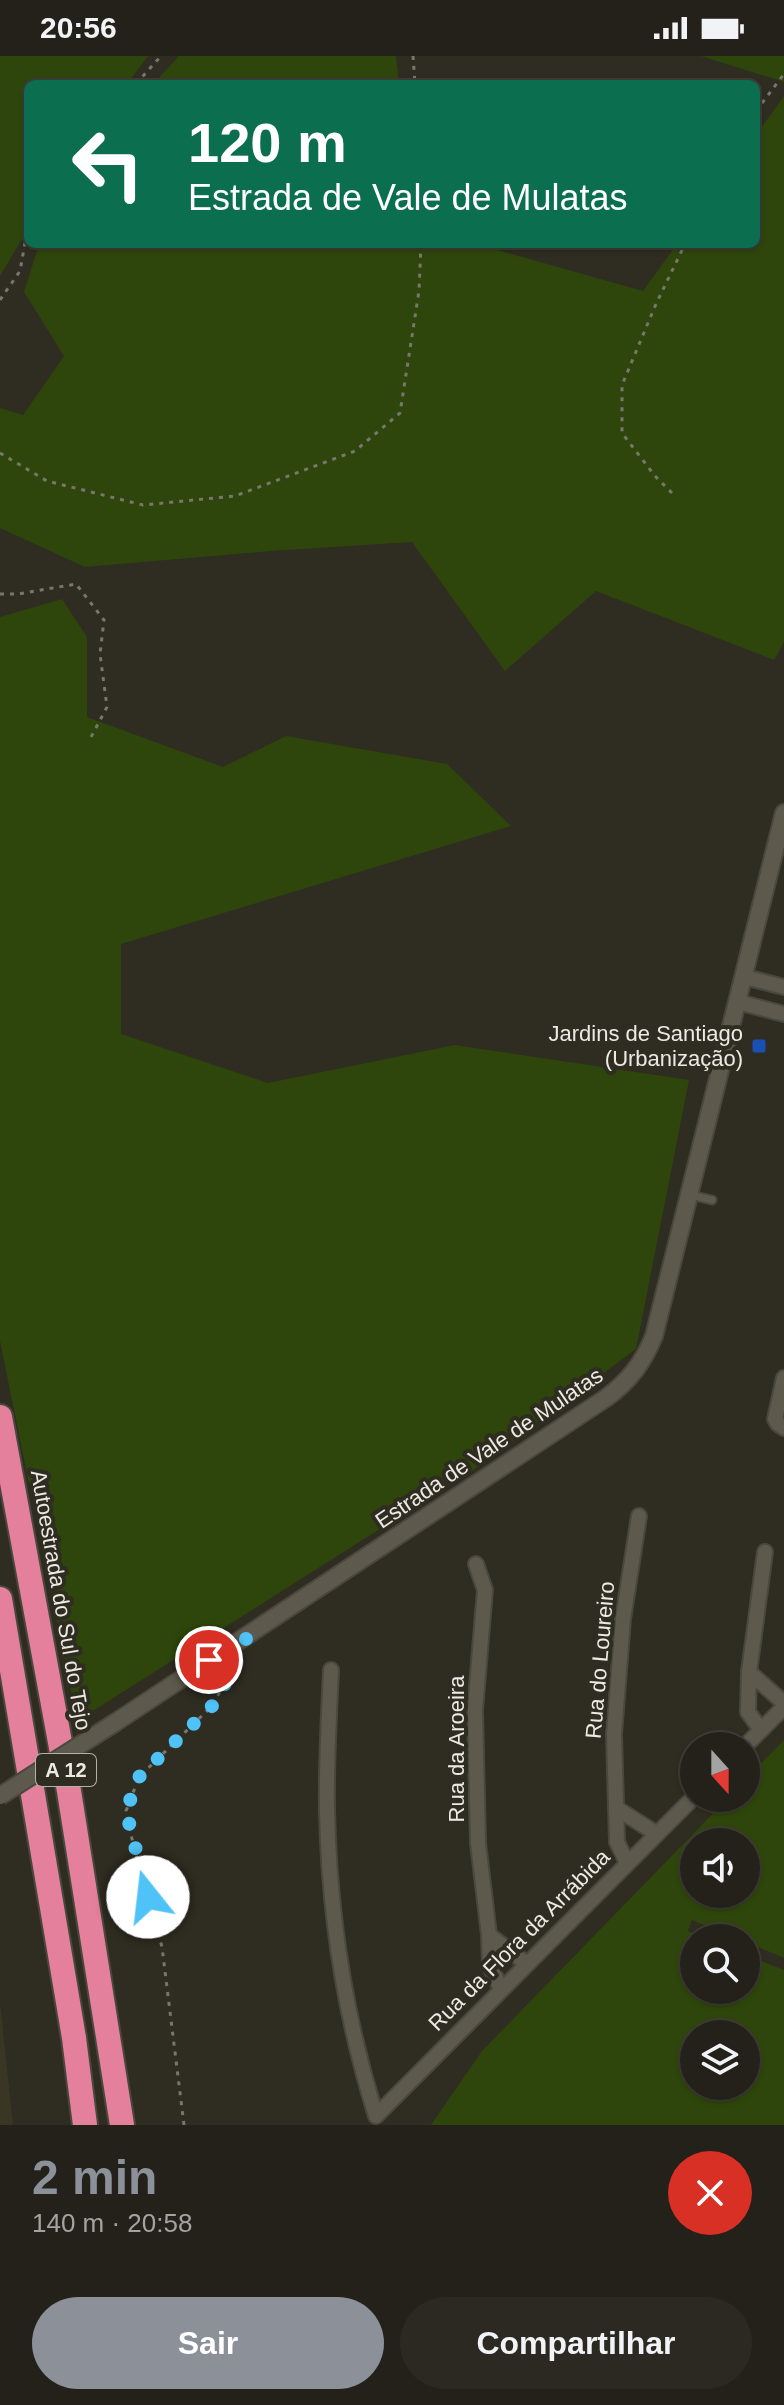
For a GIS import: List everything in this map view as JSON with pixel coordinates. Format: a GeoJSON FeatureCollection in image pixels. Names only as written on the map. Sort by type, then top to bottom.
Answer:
{"type":"FeatureCollection","features":[{"type":"Feature","properties":{"kind":"highway","name":"Autoestrada do Sul do Tejo"},"geometry":{"type":"LineString","coordinates":[[0,1417],[72,1805],[122,2125]]}},
{"type":"Feature","properties":{"kind":"highway","name":"A 12"},"geometry":{"type":"LineString","coordinates":[[0,1599],[71,2022],[85,2125]]}},
{"type":"Feature","properties":{"kind":"street","name":"Estrada de Vale de Mulatas"},"geometry":{"type":"LineString","coordinates":[[0,1796],[620,1387],[645,1357],[654,1336],[784,813]]}},
{"type":"Feature","properties":{"kind":"street"},"geometry":{"type":"LineString","coordinates":[[738,1002],[778,1012],[781,986],[745,977]]}},
{"type":"Feature","properties":{"kind":"street"},"geometry":{"type":"LineString","coordinates":[[784,1378],[775,1419],[784,1428]]}},
{"type":"Feature","properties":{"kind":"street","name":"Rua do Loureiro"},"geometry":{"type":"LineString","coordinates":[[627,1863],[617,1842],[614,1734],[618,1663],[639,1516]]}},
{"type":"Feature","properties":{"kind":"street"},"geometry":{"type":"LineString","coordinates":[[749,1672],[784,1705],[761,1730],[748,1712],[749,1672],[765,1552]]}},
{"type":"Feature","properties":{"kind":"street","name":"Rua da Aroeira"},"geometry":{"type":"LineString","coordinates":[[476,1564],[485,1590],[475,1710],[480,1874],[490,1966],[501,1989]]}},
{"type":"Feature","properties":{"kind":"street"},"geometry":{"type":"LineString","coordinates":[[331,1670],[327,1806],[331,1885],[353,2033],[371,2120]]}},
{"type":"Feature","properties":{"kind":"street"},"geometry":{"type":"LineString","coordinates":[[616,1808],[657,1834]]}},
{"type":"Feature","properties":{"kind":"street","name":"Rua da Flora da Arrábida"},"geometry":{"type":"LineString","coordinates":[[371,2120],[680,1811]]}},
{"type":"Feature","properties":{"kind":"street"},"geometry":{"type":"LineString","coordinates":[[489,1935],[527,1964]]}},
{"type":"Feature","properties":{"kind":"lane"},"geometry":{"type":"LineString","coordinates":[[690,1195],[712,1200]]}},
{"type":"Feature","properties":{"kind":"path"},"geometry":{"type":"LineString","coordinates":[[140,80],[161,56]]}},
{"type":"Feature","properties":{"kind":"path"},"geometry":{"type":"LineString","coordinates":[[413,56],[415,80]]}},
{"type":"Feature","properties":{"kind":"path"},"geometry":{"type":"LineString","coordinates":[[760,106],[784,74]]}},
{"type":"Feature","properties":{"kind":"path"},"geometry":{"type":"LineString","coordinates":[[0,300],[20,271],[24,248]]}},
{"type":"Feature","properties":{"kind":"path"},"geometry":{"type":"LineString","coordinates":[[0,453],[47,481],[143,505],[235,496],[355,451],[400,413],[419,291],[421,248]]}},
{"type":"Feature","properties":{"kind":"path"},"geometry":{"type":"LineString","coordinates":[[672,493],[622,433],[622,385],[683,248]]}},
{"type":"Feature","properties":{"kind":"path"},"geometry":{"type":"LineString","coordinates":[[0,594],[76,584],[104,620],[100,654],[107,707],[90,739]]}},
{"type":"Feature","properties":{"kind":"path"},"geometry":{"type":"LineString","coordinates":[[184,2125],[162,1947],[126,1811],[139,1777],[212,1706],[234,1668],[248,1634]]}},
{"type":"Feature","properties":{"kind":"shaded area"},"geometry":{"type":"Polygon","coordinates":[[[0,2002],[13,2125],[0,2125],[0,2002]]]}},
{"type":"Feature","properties":{"kind":"green space"},"geometry":{"type":"Polygon","coordinates":[[[0,56],[148,56],[130,80],[24,80],[24,236],[0,276],[0,56]]]}},
{"type":"Feature","properties":{"kind":"green space"},"geometry":{"type":"Polygon","coordinates":[[[179,56],[396,56],[399,80],[157,80],[179,56]]]}},
{"type":"Feature","properties":{"kind":"green space"},"geometry":{"type":"Polygon","coordinates":[[[701,56],[784,56],[784,82],[701,56]]]}},
{"type":"Feature","properties":{"kind":"green space"},"geometry":{"type":"Polygon","coordinates":[[[784,96],[784,642],[774,660],[596,591],[505,671],[412,542],[85,567],[0,528],[0,408],[23,415],[64,356],[24,292],[38,248],[490,248],[643,291],[674,248],[760,248],[760,129],[784,96]]]}},
{"type":"Feature","properties":{"kind":"green space"},"geometry":{"type":"Polygon","coordinates":[[[62,599],[87,637],[87,717],[223,767],[286,736],[447,764],[511,826],[121,944],[121,1034],[268,1083],[455,1045],[689,1080],[636,1349],[476,1468],[77,1721],[0,1341],[0,617],[62,599]]]}},
{"type":"Feature","properties":{"kind":"green space"},"geometry":{"type":"Polygon","coordinates":[[[784,1740],[784,1958],[760,1948],[760,1924],[702,1924],[692,1920],[691,1924],[680,1924],[680,2004],[760,2004],[760,1961],[784,1970],[784,2125],[431,2125],[482,2051],[680,1847],[680,1908],[760,1908],[760,1828],[699,1828],[714,1812],[760,1812],[760,1765],[784,1740]]]}},
{"type":"Feature","properties":{"kind":"place","name":"Jardins de Santiago (Urbanização)"},"geometry":{"type":"Point","coordinates":[759,1046]}},
{"type":"Feature","properties":{"kind":"route"},"geometry":{"type":"LineString","coordinates":[[148,1897],[126,1811],[139,1777],[212,1706],[234,1668],[248,1634],[209,1660]]}}]}
